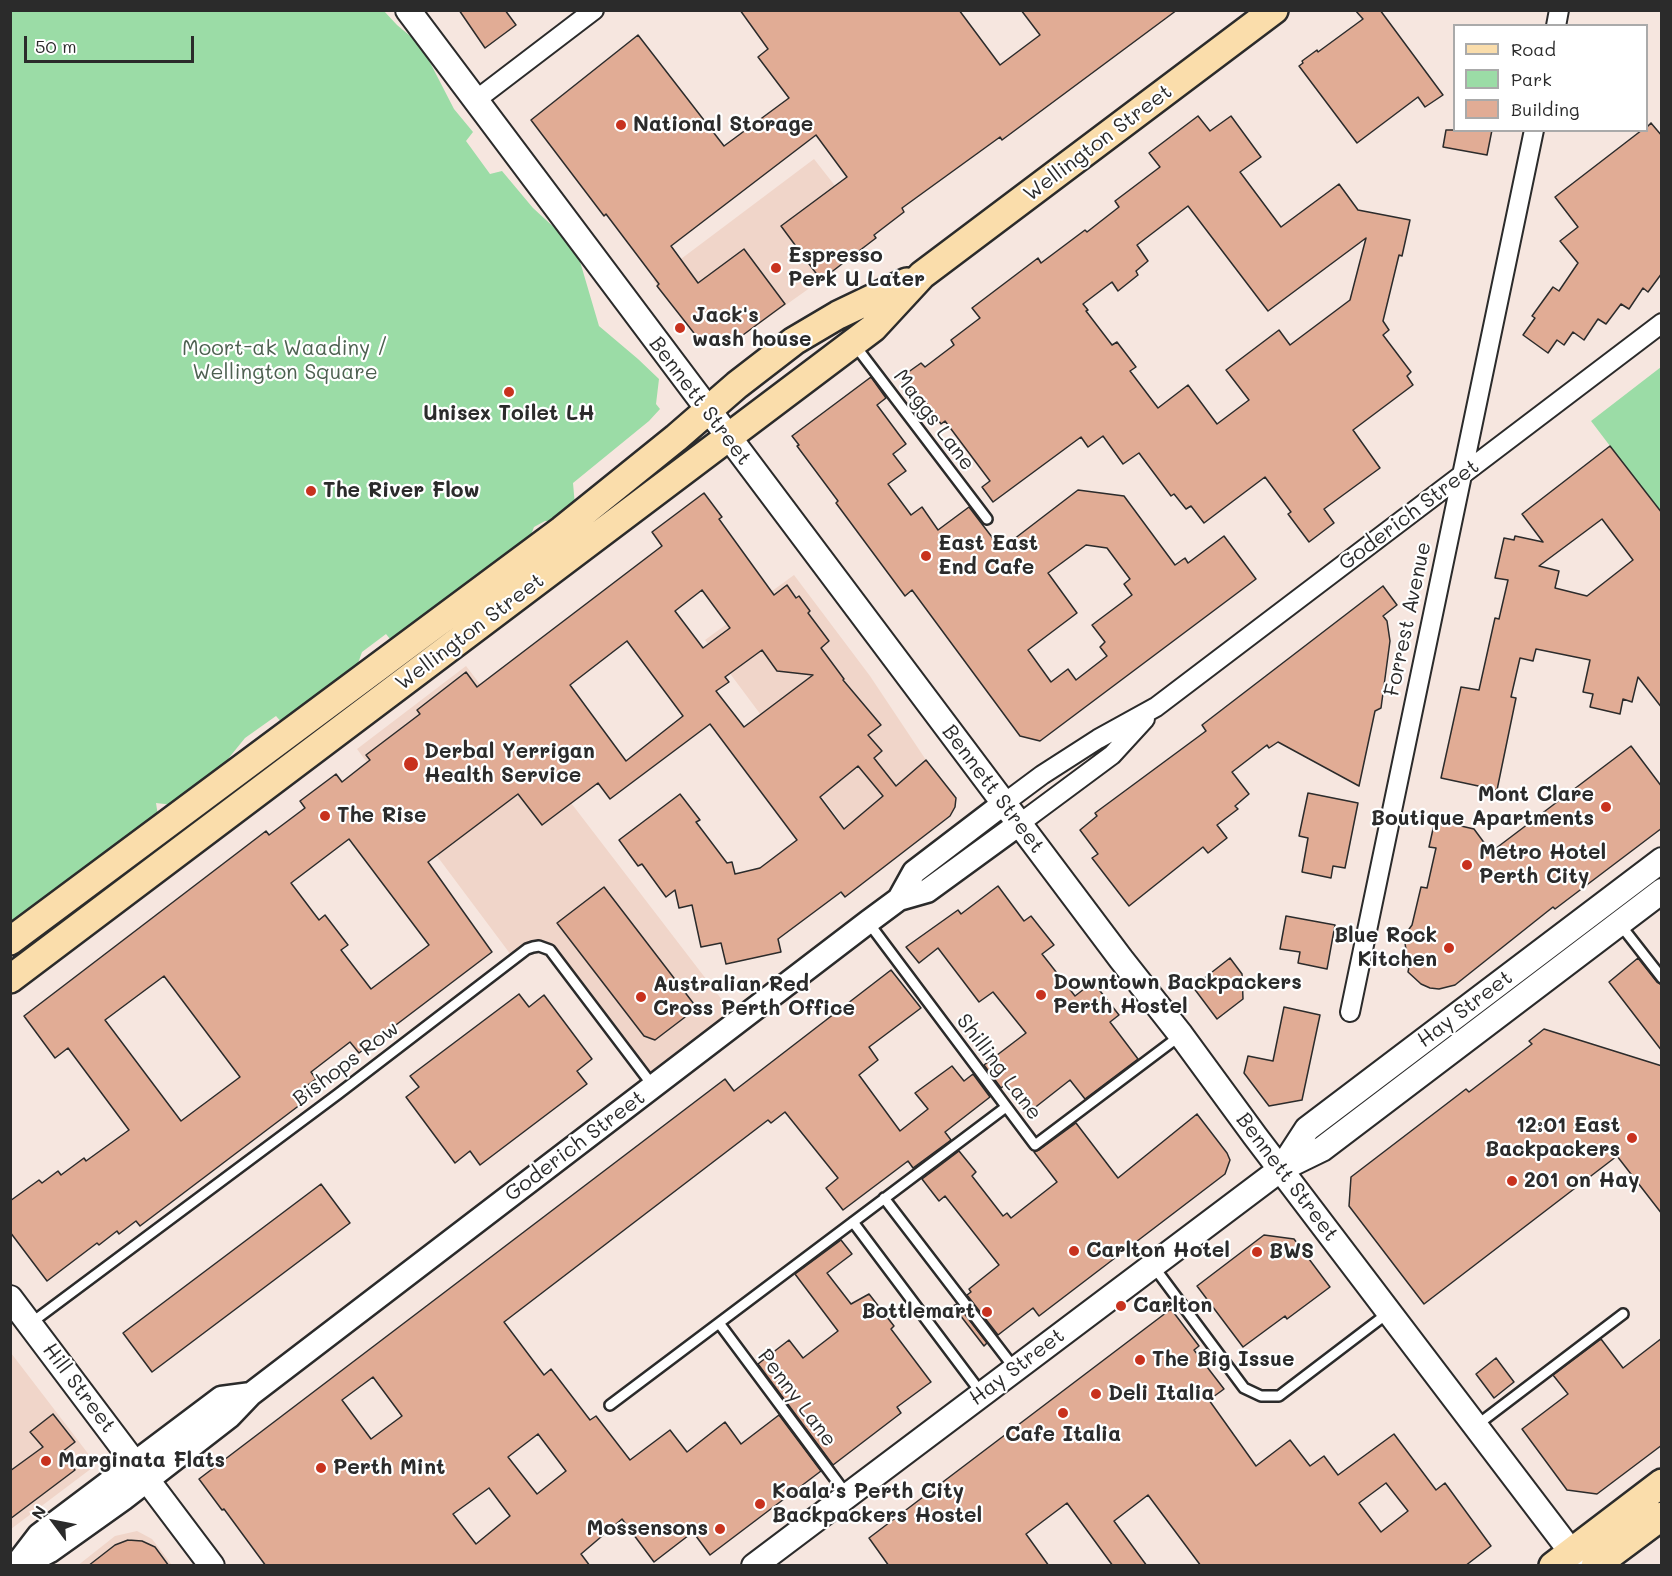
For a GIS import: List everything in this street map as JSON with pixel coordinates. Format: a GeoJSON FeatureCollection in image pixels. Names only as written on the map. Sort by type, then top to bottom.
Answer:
{"type":"FeatureCollection","features":[{"type":"Feature","properties":{"kind":"main road","name":"Bennett Street"},"geometry":{"type":"LineString","coordinates":[[408,10],[1003,804],[1120,959],[1181,1035],[1476,1426],[1568,1561]]}},
{"type":"Feature","properties":{"kind":"main road","name":"Wellington Street"},"geometry":{"type":"LineString","coordinates":[[10,979],[873,328],[922,275],[1274,10]]}},
{"type":"Feature","properties":{"kind":"main road","name":"Wellington Street"},"geometry":{"type":"LineString","coordinates":[[10,941],[553,537],[737,385],[810,331],[922,275]]}},
{"type":"Feature","properties":{"kind":"main road","name":"Hay Street"},"geometry":{"type":"LineString","coordinates":[[1281,1169],[1307,1129],[1662,860]]}},
{"type":"Feature","properties":{"kind":"main road","name":"Hay Street"},"geometry":{"type":"LineString","coordinates":[[754,1566],[1281,1169],[1322,1149],[1662,891]]}},
{"type":"Feature","properties":{"kind":"main road","name":"Hill Street"},"geometry":{"type":"LineString","coordinates":[[10,1298],[212,1566]]}},
{"type":"Feature","properties":{"kind":"main road"},"geometry":{"type":"LineString","coordinates":[[1568,1561],[1662,1483]]}},
{"type":"Feature","properties":{"kind":"main road"},"geometry":{"type":"LineString","coordinates":[[1596,1566],[1662,1516]]}},
{"type":"Feature","properties":{"kind":"street"},"geometry":{"type":"LineString","coordinates":[[476,100],[594,10]]}},
{"type":"Feature","properties":{"kind":"street","name":"Forrest Avenue"},"geometry":{"type":"LineString","coordinates":[[1350,1012],[1534,132]]}},
{"type":"Feature","properties":{"kind":"street","name":"Goderich Street"},"geometry":{"type":"LineString","coordinates":[[899,899],[914,872],[1003,804],[1042,775],[1156,707],[1662,323]]}},
{"type":"Feature","properties":{"kind":"street","name":"Goderich Street"},"geometry":{"type":"LineString","coordinates":[[21,1566],[50,1551],[221,1398],[251,1394],[868,922],[899,899],[927,891],[1112,755],[1156,707]]}},
{"type":"Feature","properties":{"kind":"street","name":"Goderich Street"},"geometry":{"type":"LineString","coordinates":[[16,1566],[39,1535],[141,1471]]}},
{"type":"Feature","properties":{"kind":"lane","name":"Maggs Lane"},"geometry":{"type":"LineString","coordinates":[[852,342],[987,519]]}},
{"type":"Feature","properties":{"kind":"lane","name":"Shilling Lane"},"geometry":{"type":"LineString","coordinates":[[868,922],[1035,1145],[1181,1035]]}},
{"type":"Feature","properties":{"kind":"lane"},"geometry":{"type":"LineString","coordinates":[[1619,923],[1662,978]]}},
{"type":"Feature","properties":{"kind":"lane","name":"Bishops Row"},"geometry":{"type":"LineString","coordinates":[[30,1324],[533,947],[539,946],[550,950],[653,1086]]}},
{"type":"Feature","properties":{"kind":"lane"},"geometry":{"type":"LineString","coordinates":[[610,1406],[1006,1107]]}},
{"type":"Feature","properties":{"kind":"lane"},"geometry":{"type":"LineString","coordinates":[[884,1198],[1015,1369]]}},
{"type":"Feature","properties":{"kind":"lane"},"geometry":{"type":"LineString","coordinates":[[853,1222],[982,1394]]}},
{"type":"Feature","properties":{"kind":"lane"},"geometry":{"type":"LineString","coordinates":[[1152,1265],[1244,1388],[1261,1396],[1279,1396],[1389,1312]]}},
{"type":"Feature","properties":{"kind":"lane"},"geometry":{"type":"LineString","coordinates":[[1476,1426],[1623,1314]]}},
{"type":"Feature","properties":{"kind":"lane","name":"Penny Lane"},"geometry":{"type":"LineString","coordinates":[[719,1323],[847,1495]]}},
{"type":"Feature","properties":{"kind":"shaded area"},"geometry":{"type":"Polygon","coordinates":[[[814,159],[876,238],[728,346],[701,342],[653,280],[814,159]]]}},
{"type":"Feature","properties":{"kind":"shaded area"},"geometry":{"type":"Polygon","coordinates":[[[794,575],[870,676],[926,760],[956,798],[955,807],[950,816],[878,872],[705,640],[794,575]]]}},
{"type":"Feature","properties":{"kind":"shaded area"},"geometry":{"type":"Polygon","coordinates":[[[466,666],[739,1022],[653,1086],[550,950],[539,946],[514,959],[357,749],[466,666]]]}},
{"type":"Feature","properties":{"kind":"shaded area"},"geometry":{"type":"Polygon","coordinates":[[[11,1353],[93,1460],[92,1468],[11,1529],[11,1353]]]}},
{"type":"Feature","properties":{"kind":"shaded area"},"geometry":{"type":"Polygon","coordinates":[[[137,1531],[152,1539],[172,1565],[77,1566],[115,1536],[137,1531]]]}},
{"type":"Feature","properties":{"kind":"green space","name":"Moort-ak Waadiny / Wellington Square"},"geometry":{"type":"Polygon","coordinates":[[[11,11],[384,11],[421,45],[454,109],[473,132],[466,141],[490,174],[502,171],[533,208],[558,231],[579,258],[599,326],[659,379],[656,404],[660,409],[649,421],[573,483],[576,517],[562,522],[545,521],[534,527],[526,548],[394,644],[386,634],[362,652],[356,669],[284,725],[276,716],[245,738],[228,759],[222,775],[182,806],[156,803],[159,822],[11,936],[11,11]]]}},
{"type":"Feature","properties":{"kind":"green space"},"geometry":{"type":"Polygon","coordinates":[[[1661,367],[1661,513],[1591,421],[1661,367]]]}},
{"type":"Feature","properties":{"kind":"building"},"geometry":{"type":"Polygon","coordinates":[[[459,10],[505,10],[516,25],[485,48],[459,10]]]}},
{"type":"Feature","properties":{"kind":"building"},"geometry":{"type":"Polygon","coordinates":[[[740,10],[959,10],[1000,65],[1040,35],[1021,10],[1177,10],[1002,140],[1000,137],[902,208],[904,212],[874,235],[876,238],[821,280],[781,226],[847,177],[816,135],[671,246],[698,283],[744,249],[785,304],[728,346],[701,342],[657,286],[659,284],[606,214],[604,216],[531,120],[638,35],[724,146],[789,98],[758,57],[768,49],[740,10]]]}},
{"type":"Feature","properties":{"kind":"building"},"geometry":{"type":"Polygon","coordinates":[[[1355,10],[1380,10],[1443,95],[1425,107],[1418,97],[1357,143],[1299,66],[1303,63],[1302,61],[1363,19],[1355,10]]]}},
{"type":"Feature","properties":{"kind":"building"},"geometry":{"type":"Polygon","coordinates":[[[1198,116],[1210,131],[1231,116],[1261,157],[1240,172],[1281,227],[1339,184],[1358,210],[1410,220],[1383,321],[1389,330],[1383,335],[1411,372],[1407,376],[1413,385],[1353,430],[1380,468],[1324,509],[1334,523],[1309,542],[1288,514],[1291,512],[1265,477],[1204,523],[1191,506],[1186,509],[1174,494],[1171,496],[1139,453],[1123,464],[1103,436],[1088,447],[1081,437],[993,502],[982,487],[990,481],[945,421],[941,424],[927,404],[923,408],[900,378],[921,363],[925,367],[954,345],[951,340],[980,318],[972,308],[1038,258],[1041,263],[1119,207],[1115,201],[1160,167],[1149,153],[1198,116]],[[1188,206],[1137,245],[1148,261],[1136,271],[1138,275],[1118,291],[1112,282],[1083,304],[1112,345],[1117,342],[1136,367],[1130,371],[1158,408],[1188,385],[1217,424],[1249,400],[1226,370],[1279,330],[1290,345],[1350,300],[1366,238],[1268,311],[1188,206]]]}},
{"type":"Feature","properties":{"kind":"building"},"geometry":{"type":"Polygon","coordinates":[[[1651,123],[1662,136],[1662,273],[1648,292],[1643,288],[1629,309],[1621,304],[1606,324],[1598,319],[1584,340],[1573,332],[1564,345],[1557,340],[1548,353],[1523,335],[1535,318],[1532,316],[1553,287],[1559,291],[1578,263],[1560,241],[1578,227],[1555,197],[1639,132],[1648,132],[1648,126],[1651,123]]]}},
{"type":"Feature","properties":{"kind":"building"},"geometry":{"type":"Polygon","coordinates":[[[1446,130],[1492,132],[1487,155],[1443,147],[1446,130]]]}},
{"type":"Feature","properties":{"kind":"building"},"geometry":{"type":"Polygon","coordinates":[[[871,377],[886,398],[877,405],[906,444],[893,454],[906,471],[888,484],[911,515],[922,507],[938,530],[969,507],[1001,549],[1078,490],[1124,496],[1175,565],[1185,558],[1188,563],[1224,536],[1256,579],[1040,741],[1020,736],[912,590],[905,596],[836,503],[838,501],[792,436],[871,377]],[[1086,545],[1048,573],[1077,613],[1028,650],[1051,682],[1068,669],[1076,680],[1107,656],[1100,647],[1105,642],[1092,625],[1132,595],[1124,584],[1130,579],[1107,548],[1086,545]]]}},
{"type":"Feature","properties":{"kind":"building"},"geometry":{"type":"Polygon","coordinates":[[[1610,446],[1662,513],[1662,708],[1638,677],[1632,702],[1623,699],[1620,714],[1590,707],[1593,694],[1583,692],[1590,660],[1536,649],[1533,661],[1520,658],[1511,697],[1516,698],[1497,790],[1441,778],[1461,687],[1479,690],[1495,618],[1499,619],[1508,580],[1495,578],[1504,538],[1514,540],[1515,536],[1543,542],[1522,514],[1610,446]],[[1602,519],[1539,566],[1559,571],[1555,588],[1587,596],[1633,560],[1602,519]]]}},
{"type":"Feature","properties":{"kind":"building"},"geometry":{"type":"Polygon","coordinates":[[[704,493],[722,517],[719,519],[774,595],[787,585],[796,598],[799,596],[810,611],[808,613],[829,641],[821,648],[843,680],[881,725],[868,735],[882,751],[874,758],[896,786],[926,760],[956,798],[955,807],[950,816],[845,897],[841,892],[778,939],[781,952],[726,964],[721,943],[701,947],[692,905],[679,908],[675,890],[666,897],[642,864],[638,866],[619,840],[680,794],[700,820],[696,822],[727,863],[732,862],[735,874],[760,868],[797,840],[710,724],[610,799],[598,783],[542,825],[518,794],[428,862],[492,952],[359,1053],[350,1042],[311,1072],[316,1079],[302,1089],[309,1098],[140,1226],[136,1221],[119,1234],[117,1231],[99,1245],[97,1243],[47,1281],[10,1232],[10,1201],[39,1180],[42,1183],[58,1171],[61,1175],[84,1158],[86,1161],[129,1130],[68,1048],[55,1058],[24,1016],[266,831],[269,835],[305,808],[300,801],[336,774],[342,782],[370,760],[366,755],[420,714],[417,710],[466,672],[477,687],[662,546],[652,532],[704,493]],[[702,590],[675,611],[703,648],[730,628],[702,590]],[[627,641],[570,685],[626,761],[683,716],[627,641]],[[762,650],[725,677],[729,682],[716,691],[744,727],[813,675],[777,671],[762,650]],[[858,766],[820,797],[844,829],[883,796],[858,766]],[[349,839],[291,883],[319,920],[325,915],[348,945],[341,950],[371,989],[429,945],[349,839]],[[164,976],[105,1020],[181,1121],[240,1077],[164,976]]]}},
{"type":"Feature","properties":{"kind":"building"},"geometry":{"type":"Polygon","coordinates":[[[1383,586],[1397,605],[1383,616],[1387,621],[1390,641],[1381,708],[1375,711],[1359,786],[1278,742],[1269,748],[1267,745],[1232,772],[1249,794],[1235,806],[1238,809],[1217,825],[1227,838],[1208,853],[1203,847],[1129,906],[1092,858],[1098,854],[1080,830],[1097,816],[1095,813],[1206,731],[1202,725],[1383,586]]]}},
{"type":"Feature","properties":{"kind":"building"},"geometry":{"type":"Polygon","coordinates":[[[1631,746],[1662,787],[1662,828],[1555,909],[1553,907],[1455,985],[1439,989],[1430,988],[1421,984],[1408,972],[1409,967],[1402,965],[1406,950],[1404,936],[1412,925],[1421,887],[1427,888],[1436,848],[1429,847],[1435,820],[1474,829],[1491,852],[1631,746]]]}},
{"type":"Feature","properties":{"kind":"building"},"geometry":{"type":"Polygon","coordinates":[[[1308,793],[1358,803],[1345,868],[1333,866],[1331,878],[1302,872],[1308,838],[1299,836],[1308,793]]]}},
{"type":"Feature","properties":{"kind":"building"},"geometry":{"type":"Polygon","coordinates":[[[998,886],[1024,921],[1031,916],[1054,945],[1042,954],[1075,996],[1093,982],[1119,1015],[1110,1022],[1138,1059],[1085,1099],[1070,1080],[1028,1113],[1006,1084],[1001,1088],[984,1065],[1026,1033],[993,992],[979,1002],[938,948],[919,963],[906,947],[958,910],[961,914],[998,886]]]}},
{"type":"Feature","properties":{"kind":"building"},"geometry":{"type":"Polygon","coordinates":[[[604,887],[697,1008],[655,1040],[644,1036],[557,923],[604,887]]]}},
{"type":"Feature","properties":{"kind":"building"},"geometry":{"type":"Polygon","coordinates":[[[1286,916],[1335,925],[1327,969],[1298,963],[1300,952],[1280,949],[1286,916]]]}},
{"type":"Feature","properties":{"kind":"building"},"geometry":{"type":"Polygon","coordinates":[[[1230,958],[1242,974],[1243,999],[1217,1019],[1193,987],[1230,958]]]}},
{"type":"Feature","properties":{"kind":"building"},"geometry":{"type":"Polygon","coordinates":[[[1638,958],[1662,985],[1662,1051],[1609,982],[1638,958]]]}},
{"type":"Feature","properties":{"kind":"building"},"geometry":{"type":"Polygon","coordinates":[[[891,970],[921,1008],[869,1047],[878,1060],[859,1075],[900,1131],[928,1109],[915,1093],[952,1066],[964,1081],[973,1074],[990,1097],[945,1132],[951,1140],[913,1168],[908,1161],[843,1210],[826,1188],[838,1178],[785,1112],[771,1123],[768,1120],[504,1322],[544,1375],[551,1369],[590,1420],[596,1416],[630,1460],[670,1430],[687,1452],[725,1422],[741,1444],[779,1415],[821,1471],[710,1555],[693,1532],[654,1562],[622,1519],[581,1554],[590,1566],[266,1566],[199,1479],[725,1079],[734,1091],[891,970]],[[373,1377],[342,1400],[371,1439],[402,1416],[373,1377]],[[538,1434],[508,1457],[537,1494],[566,1471],[538,1434]],[[489,1488],[453,1514],[476,1544],[510,1516],[489,1488]]]}},
{"type":"Feature","properties":{"kind":"building"},"geometry":{"type":"Polygon","coordinates":[[[519,994],[529,1007],[544,995],[592,1059],[577,1071],[587,1084],[480,1165],[470,1151],[455,1163],[406,1097],[419,1087],[410,1076],[519,994]]]}},
{"type":"Feature","properties":{"kind":"building"},"geometry":{"type":"Polygon","coordinates":[[[1284,1007],[1320,1015],[1302,1100],[1269,1106],[1244,1073],[1248,1056],[1273,1061],[1284,1007]]]}},
{"type":"Feature","properties":{"kind":"building"},"geometry":{"type":"Polygon","coordinates":[[[1544,1029],[1662,1066],[1662,1214],[1617,1156],[1424,1304],[1349,1206],[1351,1177],[1466,1089],[1469,1092],[1532,1044],[1529,1041],[1544,1029]]]}},
{"type":"Feature","properties":{"kind":"building"},"geometry":{"type":"Polygon","coordinates":[[[1197,1114],[1227,1153],[1230,1160],[1225,1174],[1039,1316],[1033,1308],[998,1335],[967,1295],[971,1292],[969,1289],[999,1265],[945,1196],[939,1201],[922,1179],[959,1151],[976,1172],[972,1176],[1003,1216],[1007,1213],[1011,1218],[1057,1182],[1034,1152],[1076,1123],[1118,1178],[1197,1114]]]}},
{"type":"Feature","properties":{"kind":"building"},"geometry":{"type":"Polygon","coordinates":[[[321,1184],[350,1223],[152,1372],[123,1333],[321,1184]]]}},
{"type":"Feature","properties":{"kind":"building"},"geometry":{"type":"Polygon","coordinates":[[[1264,1235],[1294,1239],[1330,1287],[1287,1319],[1285,1316],[1243,1347],[1197,1286],[1264,1235]]]}},
{"type":"Feature","properties":{"kind":"building"},"geometry":{"type":"Polygon","coordinates":[[[841,1240],[852,1254],[827,1273],[851,1304],[869,1294],[894,1326],[891,1329],[931,1382],[897,1407],[901,1413],[833,1465],[758,1364],[789,1340],[803,1358],[838,1331],[795,1274],[841,1240]]]}},
{"type":"Feature","properties":{"kind":"building"},"geometry":{"type":"Polygon","coordinates":[[[957,1304],[987,1343],[984,1346],[953,1306],[957,1304]]]}},
{"type":"Feature","properties":{"kind":"building"},"geometry":{"type":"Polygon","coordinates":[[[1171,1309],[1199,1346],[1194,1350],[1224,1389],[1209,1400],[1256,1466],[1290,1440],[1310,1466],[1324,1456],[1338,1475],[1394,1434],[1436,1490],[1445,1483],[1491,1546],[1465,1566],[1201,1566],[1148,1495],[1114,1521],[1147,1566],[1113,1566],[1067,1503],[1026,1534],[1049,1566],[889,1566],[869,1538],[1171,1309]],[[1386,1483],[1359,1503],[1381,1532],[1408,1511],[1386,1483]]]}},
{"type":"Feature","properties":{"kind":"building"},"geometry":{"type":"Polygon","coordinates":[[[1662,1338],[1662,1445],[1597,1494],[1567,1490],[1522,1429],[1568,1394],[1553,1375],[1601,1339],[1623,1368],[1662,1338]]]}},
{"type":"Feature","properties":{"kind":"building"},"geometry":{"type":"Polygon","coordinates":[[[1496,1358],[1514,1382],[1494,1398],[1476,1374],[1496,1358]]]}},
{"type":"Feature","properties":{"kind":"building","name":"Marginata Flats"},"geometry":{"type":"Polygon","coordinates":[[[53,1414],[75,1442],[62,1452],[75,1470],[10,1519],[10,1471],[43,1447],[30,1432],[53,1414]]]}},
{"type":"Feature","properties":{"kind":"building"},"geometry":{"type":"Polygon","coordinates":[[[128,1540],[142,1541],[155,1547],[169,1566],[88,1566],[115,1545],[128,1540]]]}},
{"type":"Feature","properties":{"kind":"place","name":"National Storage"},"geometry":{"type":"Point","coordinates":[621,125]}},
{"type":"Feature","properties":{"kind":"place","name":"Espresso Perk U Later"},"geometry":{"type":"Point","coordinates":[776,268]}},
{"type":"Feature","properties":{"kind":"place","name":"Jack's wash house"},"geometry":{"type":"Point","coordinates":[680,328]}},
{"type":"Feature","properties":{"kind":"place","name":"Unisex Toilet LH"},"geometry":{"type":"Point","coordinates":[509,392]}},
{"type":"Feature","properties":{"kind":"place","name":"The River Flow"},"geometry":{"type":"Point","coordinates":[311,491]}},
{"type":"Feature","properties":{"kind":"place","name":"East East End Cafe"},"geometry":{"type":"Point","coordinates":[926,556]}},
{"type":"Feature","properties":{"kind":"place","name":"Derbal Yerrigan Health Service"},"geometry":{"type":"Point","coordinates":[411,764]}},
{"type":"Feature","properties":{"kind":"place","name":"Mont Clare Boutique Apartments"},"geometry":{"type":"Point","coordinates":[1606,807]}},
{"type":"Feature","properties":{"kind":"place","name":"The Rise"},"geometry":{"type":"Point","coordinates":[325,816]}},
{"type":"Feature","properties":{"kind":"place","name":"Metro Hotel Perth City"},"geometry":{"type":"Point","coordinates":[1467,865]}},
{"type":"Feature","properties":{"kind":"place","name":"Blue Rock Kitchen"},"geometry":{"type":"Point","coordinates":[1449,948]}},
{"type":"Feature","properties":{"kind":"place","name":"Downtown Backpackers Perth Hostel"},"geometry":{"type":"Point","coordinates":[1041,995]}},
{"type":"Feature","properties":{"kind":"place","name":"Australian Red Cross Perth Office"},"geometry":{"type":"Point","coordinates":[641,997]}},
{"type":"Feature","properties":{"kind":"place","name":"12:01 East Backpackers"},"geometry":{"type":"Point","coordinates":[1632,1138]}},
{"type":"Feature","properties":{"kind":"place","name":"201 on Hay"},"geometry":{"type":"Point","coordinates":[1512,1181]}},
{"type":"Feature","properties":{"kind":"place","name":"Carlton Hotel"},"geometry":{"type":"Point","coordinates":[1074,1251]}},
{"type":"Feature","properties":{"kind":"place","name":"BWS"},"geometry":{"type":"Point","coordinates":[1257,1252]}},
{"type":"Feature","properties":{"kind":"place","name":"Carlton"},"geometry":{"type":"Point","coordinates":[1121,1306]}},
{"type":"Feature","properties":{"kind":"place","name":"Bottlemart"},"geometry":{"type":"Point","coordinates":[987,1312]}},
{"type":"Feature","properties":{"kind":"place","name":"The Big Issue"},"geometry":{"type":"Point","coordinates":[1140,1360]}},
{"type":"Feature","properties":{"kind":"place","name":"Deli Italia"},"geometry":{"type":"Point","coordinates":[1096,1394]}},
{"type":"Feature","properties":{"kind":"place","name":"Cafe Italia"},"geometry":{"type":"Point","coordinates":[1063,1413]}},
{"type":"Feature","properties":{"kind":"place","name":"Marginata Flats"},"geometry":{"type":"Point","coordinates":[46,1461]}},
{"type":"Feature","properties":{"kind":"place","name":"Perth Mint"},"geometry":{"type":"Point","coordinates":[321,1468]}},
{"type":"Feature","properties":{"kind":"place","name":"Koala's Perth City Backpackers Hostel"},"geometry":{"type":"Point","coordinates":[760,1504]}},
{"type":"Feature","properties":{"kind":"place","name":"Mossensons"},"geometry":{"type":"Point","coordinates":[720,1529]}}]}
